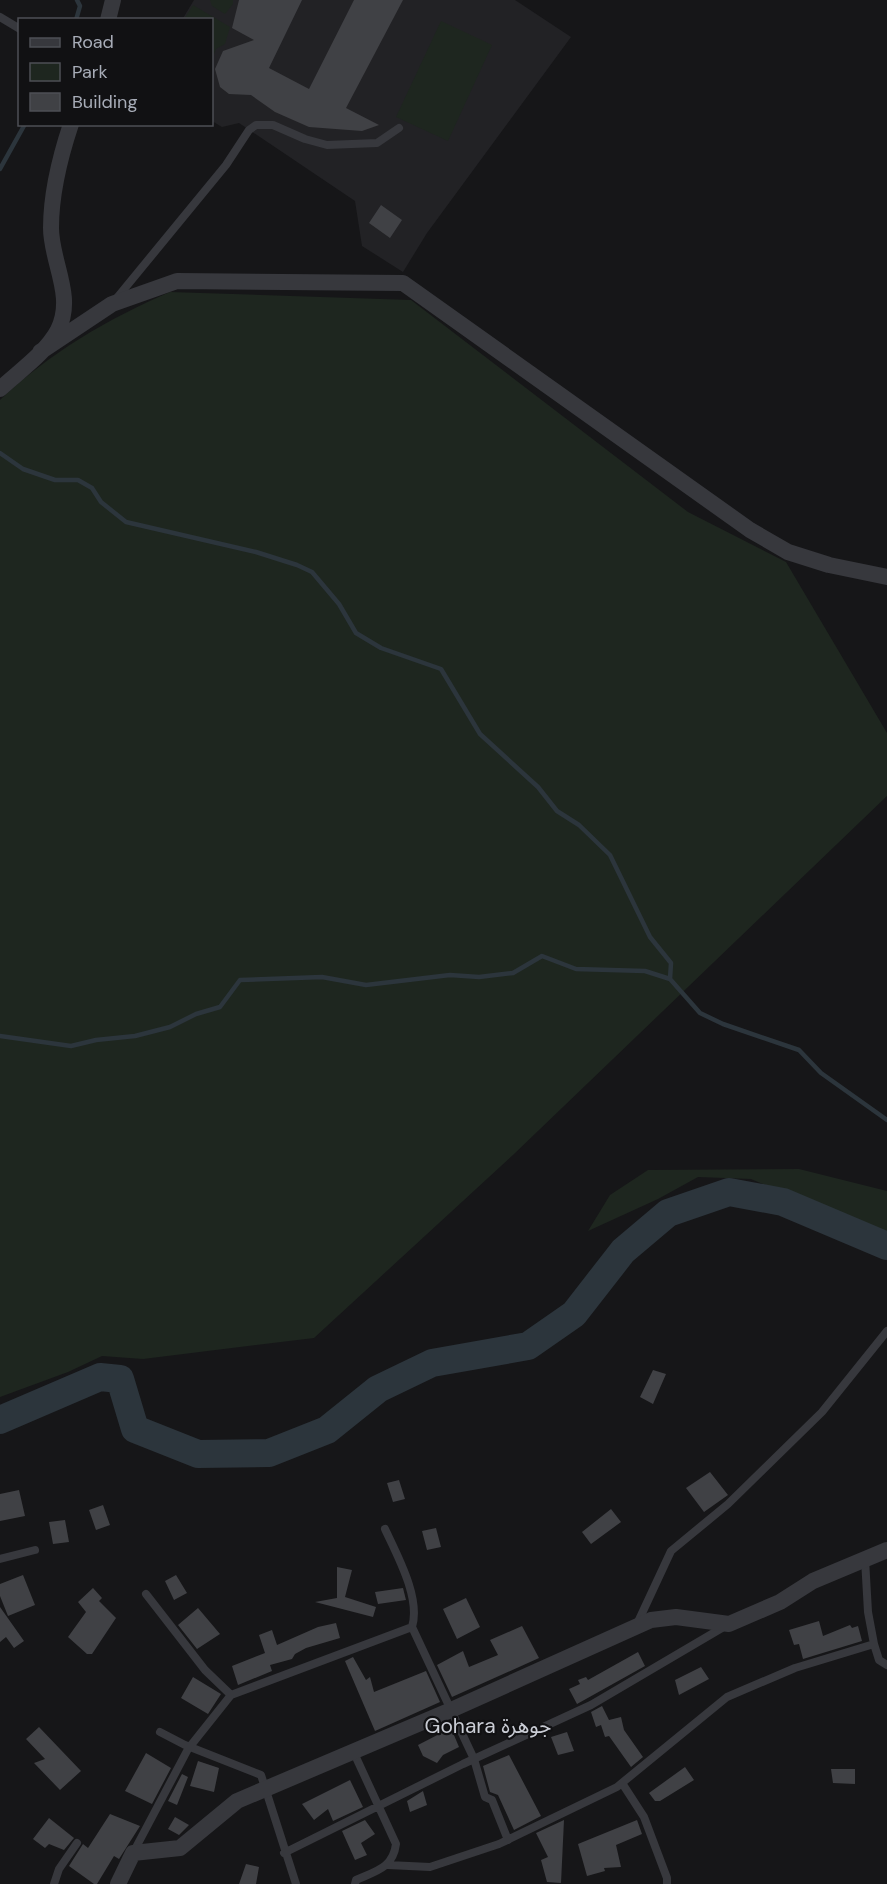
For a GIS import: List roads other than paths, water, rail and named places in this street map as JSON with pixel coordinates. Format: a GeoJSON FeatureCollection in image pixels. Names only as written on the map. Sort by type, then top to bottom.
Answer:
{"type":"FeatureCollection","features":[{"type":"Feature","properties":{"kind":"street"},"geometry":{"type":"LineString","coordinates":[[108,18],[113,0]]}},
{"type":"Feature","properties":{"kind":"street"},"geometry":{"type":"LineString","coordinates":[[0,389],[40,352],[58,331],[64,306],[61,269],[53,251],[51,227],[61,160],[70,126]]}},
{"type":"Feature","properties":{"kind":"street"},"geometry":{"type":"LineString","coordinates":[[40,352],[112,303],[177,281],[403,283],[750,530],[788,552],[829,565],[887,577]]}},
{"type":"Feature","properties":{"kind":"street"},"geometry":{"type":"LineString","coordinates":[[118,1884],[133,1853],[180,1848],[237,1801],[354,1753],[651,1620],[676,1617],[729,1624],[780,1602],[813,1581],[887,1550]]}},
{"type":"Feature","properties":{"kind":"lane"},"geometry":{"type":"LineString","coordinates":[[0,17],[18,28]]}},
{"type":"Feature","properties":{"kind":"lane"},"geometry":{"type":"LineString","coordinates":[[112,303],[226,165],[249,130],[256,125],[273,125],[305,139],[327,145],[377,143],[399,128]]}},
{"type":"Feature","properties":{"kind":"lane"},"geometry":{"type":"LineString","coordinates":[[636,1628],[671,1551],[728,1504],[822,1412],[887,1331]]}},
{"type":"Feature","properties":{"kind":"lane"},"geometry":{"type":"LineString","coordinates":[[385,1529],[408,1579],[414,1620],[412,1627],[474,1759],[485,1797],[492,1800],[508,1840]]}},
{"type":"Feature","properties":{"kind":"lane"},"geometry":{"type":"LineString","coordinates":[[0,1559],[35,1550]]}},
{"type":"Feature","properties":{"kind":"lane"},"geometry":{"type":"LineString","coordinates":[[865,1559],[868,1612],[874,1644],[879,1660],[887,1665]]}},
{"type":"Feature","properties":{"kind":"lane"},"geometry":{"type":"LineString","coordinates":[[146,1594],[206,1670],[231,1695]]}},
{"type":"Feature","properties":{"kind":"lane"},"geometry":{"type":"LineString","coordinates":[[284,1852],[474,1759],[591,1705],[729,1624]]}},
{"type":"Feature","properties":{"kind":"lane"},"geometry":{"type":"LineString","coordinates":[[133,1853],[191,1746],[231,1695],[412,1627]]}},
{"type":"Feature","properties":{"kind":"lane"},"geometry":{"type":"LineString","coordinates":[[355,1884],[356,1880],[388,1865],[430,1867],[508,1840],[622,1783],[727,1697],[795,1668],[874,1644]]}},
{"type":"Feature","properties":{"kind":"lane"},"geometry":{"type":"LineString","coordinates":[[160,1732],[185,1746],[191,1746],[261,1775],[296,1884]]}},
{"type":"Feature","properties":{"kind":"lane"},"geometry":{"type":"LineString","coordinates":[[354,1753],[396,1844],[394,1857],[388,1865]]}},
{"type":"Feature","properties":{"kind":"lane"},"geometry":{"type":"LineString","coordinates":[[622,1783],[644,1817],[667,1878],[667,1884]]}},
{"type":"Feature","properties":{"kind":"lane"},"geometry":{"type":"LineString","coordinates":[[54,1884],[59,1869],[77,1843]]}},
{"type":"Feature","properties":{"kind":"waterway"},"geometry":{"type":"LineString","coordinates":[[77,0],[80,6],[77,18]]}},
{"type":"Feature","properties":{"kind":"waterway"},"geometry":{"type":"LineString","coordinates":[[0,169],[24,126]]}},
{"type":"Feature","properties":{"kind":"waterway"},"geometry":{"type":"LineString","coordinates":[[0,453],[23,469],[55,480],[78,480],[92,488],[101,502],[126,522],[256,552],[312,572],[339,604],[356,633],[381,648],[441,669],[480,734],[538,787],[557,811],[579,825],[610,855],[650,937],[671,963],[670,979]]}},
{"type":"Feature","properties":{"kind":"waterway"},"geometry":{"type":"LineString","coordinates":[[0,1036],[71,1046],[96,1040],[135,1036],[170,1027],[196,1014],[220,1007],[240,980],[322,977],[366,985],[450,975],[479,977],[513,973],[542,956],[576,969],[645,971],[670,979],[700,1013],[723,1024],[799,1050],[821,1073],[887,1120]]}},
{"type":"Feature","properties":{"kind":"waterway","name":"Gohara جوهرة"},"geometry":{"type":"LineString","coordinates":[[0,1420],[100,1377],[120,1379],[135,1429],[198,1454],[269,1453],[327,1430],[378,1389],[432,1363],[528,1346],[574,1314],[623,1251],[668,1213],[729,1192],[783,1202],[887,1246]]}},
{"type":"Feature","properties":{"kind":"district","name":"Gohara جوهرة"},"geometry":{"type":"Point","coordinates":[488,1726]}}]}
